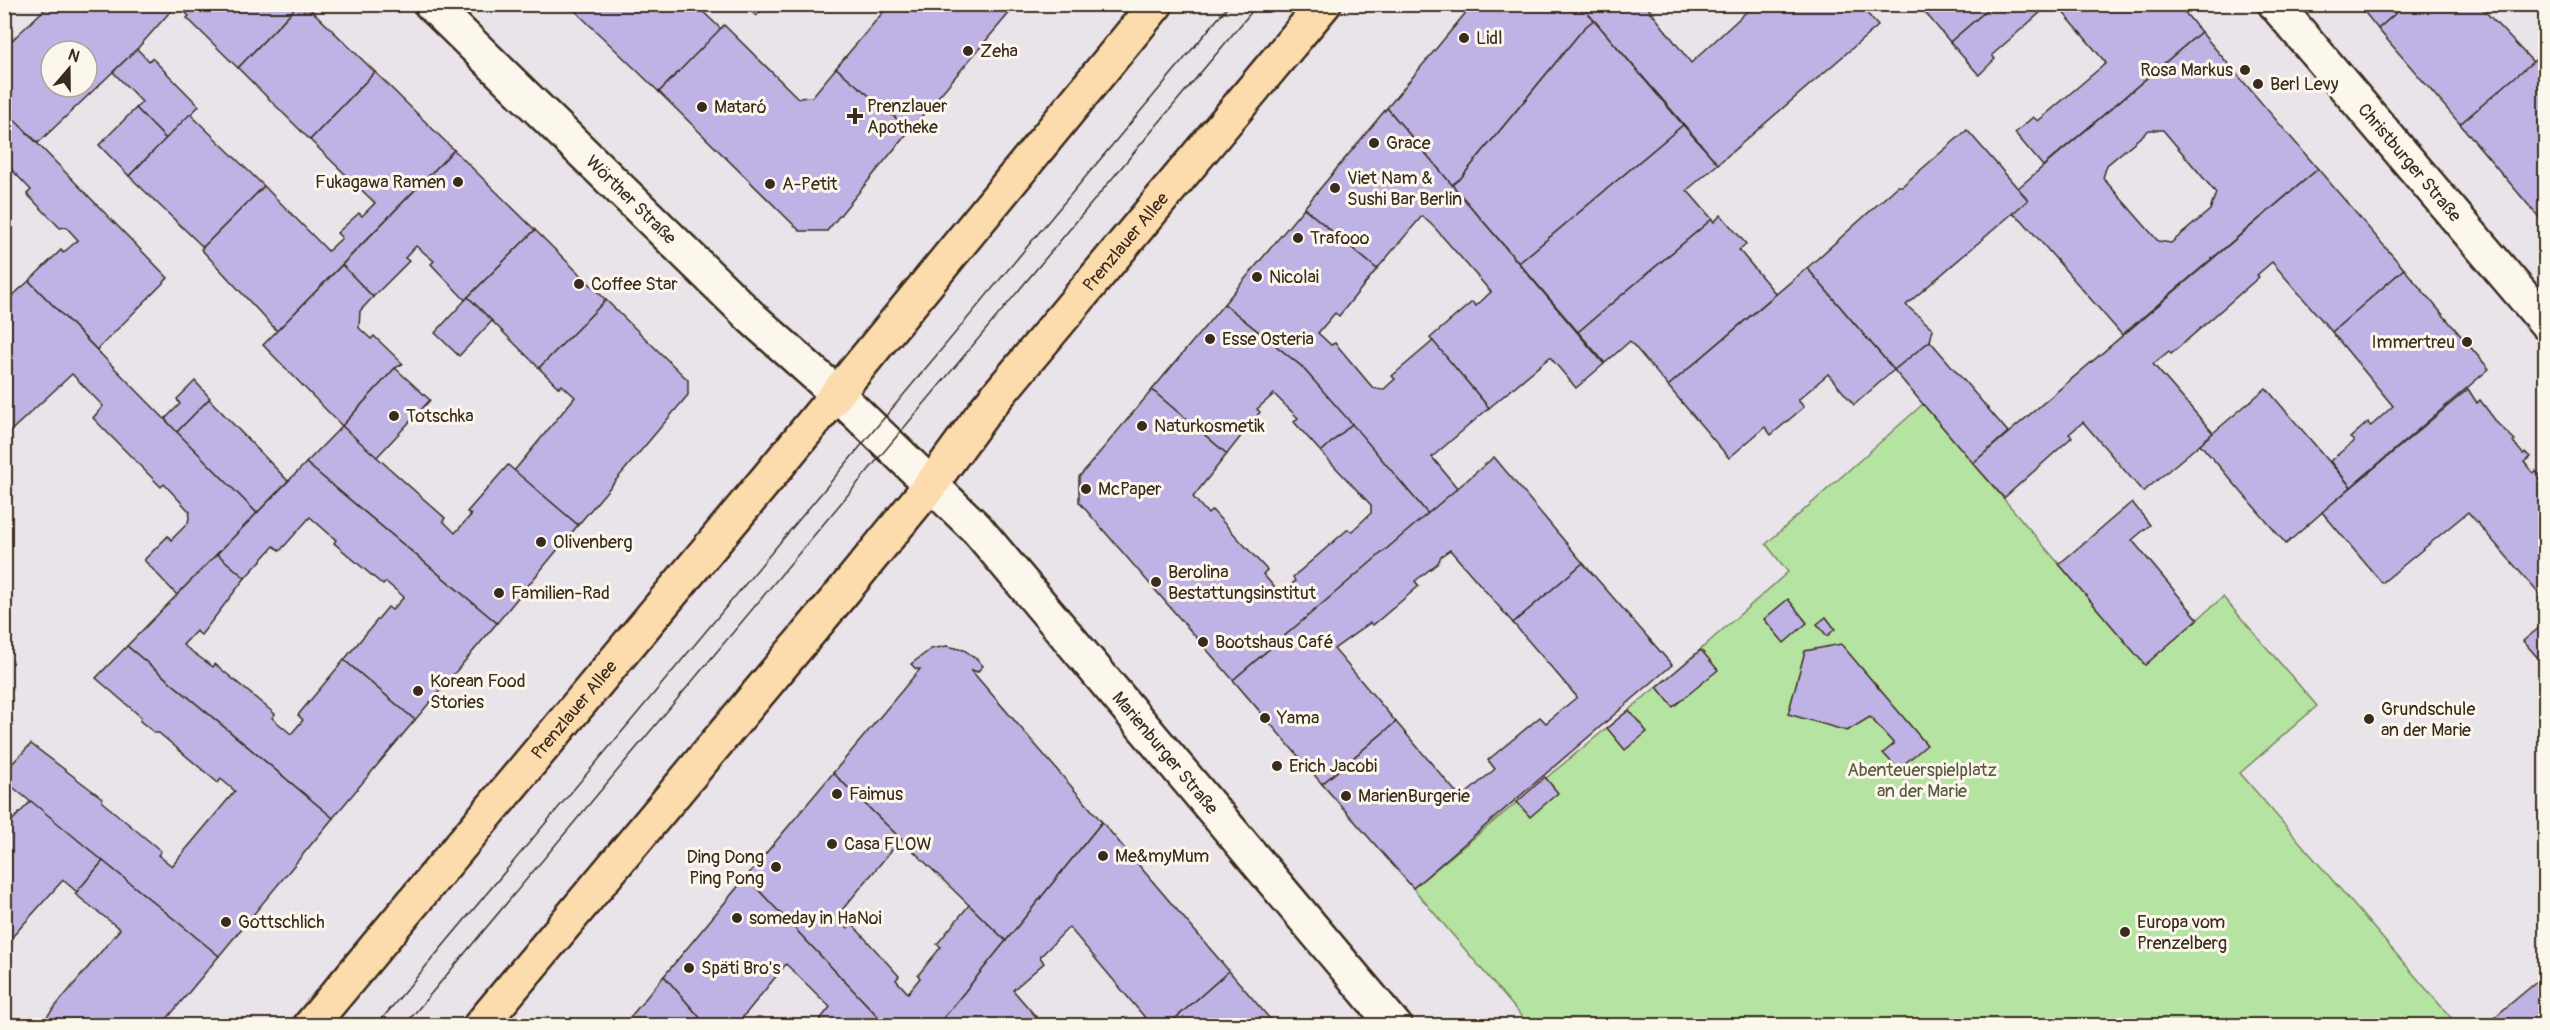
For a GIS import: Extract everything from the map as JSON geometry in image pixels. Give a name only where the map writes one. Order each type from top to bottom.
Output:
[{"type":"main road","name":"Prenzlauer Allee","points":[[310,1026],[1156,4]]},
{"type":"main road","name":"Prenzlauer Allee","points":[[480,1026],[932,483],[987,408],[1324,4]]},
{"type":"street","name":"Wörther Straße","points":[[431,4],[752,318],[836,393]]},
{"type":"street","name":"Christburger Straße","points":[[2275,4],[2546,323]]},
{"type":"street","points":[[836,393],[932,483]]},
{"type":"street","name":"Marienburger Straße","points":[[932,483],[977,529],[1395,1026]]},
{"type":"green space","name":"Abenteuerspielplatz an der Marie","points":[[1923,404],[2145,665],[2223,597],[2317,706],[2240,773],[2453,1020],[2447,1026],[1529,1025],[1413,888],[1677,670],[1788,572],[1766,544]]},
{"type":"building","points":[[50,4],[177,4],[137,49],[99,85],[99,39],[39,39],[39,99],[84,99],[38,143],[4,109],[4,48]]},
{"type":"building","points":[[177,4],[299,4],[238,68],[187,18],[189,16]]},
{"type":"building","points":[[299,4],[305,4],[375,72],[310,140],[238,68]]},
{"type":"building","points":[[573,4],[695,4],[721,29],[659,92],[571,7]]},
{"type":"building","points":[[762,4],[765,7],[756,16],[745,5]]},
{"type":"building","points":[[890,4],[1017,4],[910,130],[836,68]]},
{"type":"building","points":[[1473,4],[1580,4],[1594,20],[1584,28],[1461,178],[1452,185],[1387,108]]},
{"type":"building","points":[[1580,4],[1645,4],[1691,63],[1755,4],[1859,4],[1878,26],[1718,164]]},
{"type":"building","points":[[1929,4],[1994,4],[1950,42],[1923,10]]},
{"type":"building","points":[[1994,4],[2050,4],[1992,55],[1995,59],[1979,75],[1950,42]]},
{"type":"building","points":[[2056,4],[2178,4],[2201,32],[2043,166],[2015,133],[2033,117],[2038,121],[2106,63]]},
{"type":"building","points":[[2358,4],[2406,4],[2378,29]]},
{"type":"building","points":[[2406,4],[2478,4],[2533,62],[2460,124],[2378,29]]},
{"type":"building","points":[[1594,20],[1683,125],[1519,263],[1452,185],[1461,178],[1584,28]]},
{"type":"building","points":[[724,25],[798,98],[812,97],[836,68],[910,130],[827,231],[800,231],[659,92]]},
{"type":"building","points":[[2201,32],[2318,169],[2122,335],[2021,219],[2011,213],[2028,200],[2018,188]],"holes":[[[2149,130],[2163,130],[2216,193],[2210,210],[2171,243],[2158,241],[2103,178],[2107,165]]]},
{"type":"building","points":[[137,49],[149,61],[152,58],[199,106],[166,139],[136,108],[142,102],[113,72]]},
{"type":"building","points":[[2535,60],[2546,74],[2546,219],[2542,221],[2460,124]]},
{"type":"building","points":[[375,72],[454,150],[277,331],[201,249],[264,186],[328,251],[342,238],[337,233],[359,213],[362,216],[375,203],[310,140]]},
{"type":"building","points":[[136,108],[166,139],[129,176],[99,145]]},
{"type":"building","points":[[1387,108],[1604,364],[1576,388],[1550,357],[1489,408],[1430,338],[1472,302],[1476,306],[1491,292],[1434,227],[1422,216],[1377,269],[1304,208]]},
{"type":"building","points":[[4,109],[168,278],[97,350],[29,281],[61,250],[63,253],[78,240],[66,227],[60,228],[27,194],[31,190],[10,168],[4,173]]},
{"type":"building","points":[[190,114],[264,186],[203,247],[129,176]]},
{"type":"building","points":[[1683,125],[1718,164],[1687,190],[1712,219],[1578,332],[1519,263]]},
{"type":"building","points":[[1967,130],[2028,200],[1906,305],[1933,329],[1930,341],[1894,370],[1807,268],[1898,186],[1902,186]]},
{"type":"building","points":[[454,150],[535,230],[465,300],[431,264],[434,261],[416,246],[405,258],[409,261],[373,297],[342,265]]},
{"type":"building","points":[[2318,169],[2404,269],[2332,332],[2272,262],[2257,275],[2259,277],[2171,354],[2169,351],[2153,364],[2213,433],[2143,492],[2083,422],[2069,434],[2072,437],[2004,498],[1973,463]]},
{"type":"building","points":[[1304,208],[1377,269],[1339,316],[1335,313],[1318,333],[1331,345],[1335,343],[1373,388],[1383,390],[1395,379],[1392,376],[1433,341],[1489,408],[1432,457],[1458,489],[1428,514],[1301,366],[1224,304]]},
{"type":"building","points":[[1721,215],[1746,244],[1739,250],[1776,294],[1668,386],[1630,341],[1605,363],[1578,332],[1712,219],[1714,222]]},
{"type":"building","points":[[535,230],[606,300],[539,368],[468,297]]},
{"type":"building","points":[[342,265],[373,297],[360,311],[359,328],[371,339],[374,336],[403,364],[395,368],[342,426],[263,345]]},
{"type":"building","points":[[1807,268],[1894,370],[1854,405],[1828,374],[1798,400],[1804,407],[1771,435],[1765,427],[1729,458],[1668,386]]},
{"type":"building","points":[[2404,269],[2489,369],[2351,487],[2330,461],[2354,441],[2350,438],[2368,422],[2371,426],[2393,406],[2332,332]]},
{"type":"building","points":[[29,281],[257,513],[177,595],[144,560],[168,536],[171,540],[188,523],[190,512],[164,484],[161,487],[93,418],[103,406],[72,374],[4,437],[4,310],[7,308],[4,303]]},
{"type":"building","points":[[468,297],[492,321],[459,356],[435,333]]},
{"type":"building","points":[[606,300],[688,380],[688,395],[578,525],[514,471],[575,397],[562,385],[559,388],[539,368]]},
{"type":"building","points":[[1224,304],[1301,366],[1352,424],[1321,452],[1294,422],[1298,418],[1274,394],[1257,409],[1260,412],[1227,454],[1152,390]]},
{"type":"building","points":[[1930,341],[2008,432],[1973,463],[1894,370]]},
{"type":"building","points":[[395,368],[430,400],[376,458],[342,426]]},
{"type":"building","points":[[195,381],[210,398],[177,432],[165,419],[180,404],[177,399]]},
{"type":"building","points":[[2266,388],[2351,487],[2286,544],[2200,444]]},
{"type":"building","points":[[2468,389],[2477,403],[2480,400],[2498,424],[2515,440],[2513,442],[2523,454],[2526,453],[2530,457],[2524,462],[2533,473],[2536,471],[2546,488],[2546,602],[2468,512],[2382,583],[2322,512]]},
{"type":"building","points":[[1152,390],[1227,454],[1193,497],[1208,514],[1212,510],[1267,570],[1263,574],[1281,595],[1295,581],[1293,577],[1347,530],[1352,531],[1371,513],[1371,505],[1321,452],[1352,424],[1428,514],[1233,680],[1079,502],[1079,477]]},
{"type":"building","points":[[209,399],[288,481],[257,513],[177,432]]},
{"type":"building","points":[[342,426],[445,518],[443,521],[455,533],[471,515],[467,512],[508,465],[578,525],[497,623],[306,463]]},
{"type":"building","points":[[1494,457],[1583,563],[1513,623],[1450,550],[1441,556],[1438,563],[1415,581],[1419,586],[1373,625],[1370,623],[1334,649],[1396,722],[1322,784],[1233,680]]},
{"type":"building","points":[[306,463],[497,623],[415,720],[344,660],[388,607],[392,610],[404,597],[386,582],[383,585],[334,543],[336,540],[310,517],[280,551],[274,546],[245,578],[217,554]]},
{"type":"building","points":[[2132,502],[2150,525],[2132,540],[2198,619],[2145,665],[2059,564]]},
{"type":"building","points":[[217,554],[245,578],[201,635],[196,631],[183,645],[213,667],[215,664],[275,714],[272,718],[291,734],[303,720],[298,715],[344,660],[415,720],[333,818],[127,646]]},
{"type":"building","points":[[1583,563],[1672,665],[1413,888],[1322,784],[1396,722],[1461,798],[1495,769],[1488,760],[1540,717],[1546,723],[1577,697],[1513,623]]},
{"type":"building","points":[[1788,599],[1807,623],[1784,643],[1764,619]]},
{"type":"building","points":[[1826,617],[1835,629],[1827,636],[1817,624]]},
{"type":"building","points":[[2546,622],[2546,667],[2523,641]]},
{"type":"building","points":[[1841,644],[1927,745],[1898,769],[1883,753],[1894,744],[1870,717],[1847,731],[1788,714],[1805,651]]},
{"type":"building","points":[[127,646],[333,818],[219,956],[4,780],[4,772],[31,744],[102,798],[102,802],[161,851],[158,855],[172,866],[235,791],[221,779],[218,783],[159,733],[155,733],[140,721],[141,717],[96,678]]},
{"type":"building","points":[[947,646],[964,650],[977,659],[983,666],[977,672],[970,669],[1102,822],[1006,941],[833,773],[920,669],[916,669],[911,664],[931,649]]},
{"type":"building","points":[[1701,650],[1718,670],[1673,707],[1657,687]]},
{"type":"building","points":[[1629,710],[1647,732],[1625,750],[1607,728]]},
{"type":"building","points":[[833,773],[901,839],[837,916],[848,928],[852,924],[899,976],[896,980],[908,993],[920,978],[918,975],[941,947],[937,944],[969,905],[1006,941],[937,1026],[887,1026],[746,877]]},
{"type":"building","points":[[1545,777],[1558,793],[1530,817],[1517,802]]},
{"type":"building","points":[[31,801],[103,861],[77,892],[63,880],[4,946],[4,829]]},
{"type":"building","points":[[1102,822],[1229,971],[1167,1026],[1152,1026],[1069,927],[1040,957],[1044,963],[1013,990],[1044,1026],[937,1026]]},
{"type":"building","points":[[103,861],[219,956],[161,1026],[39,1026],[120,929],[75,894]]},
{"type":"building","points":[[746,877],[887,1026],[815,1026],[830,1007],[786,964],[739,1022],[742,1026],[707,1026],[664,976]]},
{"type":"building","points":[[1229,971],[1276,1026],[1167,1026]]},
{"type":"building","points":[[2546,974],[2546,1026],[2484,1026]]},
{"type":"building","points":[[664,976],[707,1026],[623,1026]]},
{"type":"building","points":[[4,1012],[21,1026],[4,1026]]},
{"type":"tram line","points":[[376,1026],[1230,4]]},
{"type":"tram line","points":[[404,1026],[1258,4]]},
{"type":"place","name":"Lidl","points":[[1464,38]]},
{"type":"place","name":"Zeha","points":[[968,51]]},
{"type":"place","name":"Rosa Markus","points":[[2245,70]]},
{"type":"place","name":"Berl Levy","points":[[2258,84]]},
{"type":"place","name":"Mataró","points":[[702,107]]},
{"type":"place","name":"Prenzlauer Apotheke","points":[[855,116]]},
{"type":"place","name":"Grace","points":[[1374,143]]},
{"type":"place","name":"Fukagawa Ramen","points":[[458,182]]},
{"type":"place","name":"A-Petit","points":[[770,184]]},
{"type":"place","name":"Viet Nam & Sushi Bar Berlin","points":[[1335,188]]},
{"type":"place","name":"Trafooo","points":[[1298,238]]},
{"type":"place","name":"Nicolai","points":[[1257,277]]},
{"type":"place","name":"Coffee Star","points":[[579,284]]},
{"type":"place","name":"Esse Osteria","points":[[1210,339]]},
{"type":"place","name":"Immertreu","points":[[2467,342]]},
{"type":"place","name":"Totschka","points":[[394,416]]},
{"type":"place","name":"Naturkosmetik","points":[[1142,426]]},
{"type":"place","name":"McPaper","points":[[1086,489]]},
{"type":"place","name":"Olivenberg","points":[[541,542]]},
{"type":"place","name":"Berolina Bestattungsinstitut","points":[[1156,582]]},
{"type":"place","name":"Familien-Rad","points":[[499,593]]},
{"type":"place","name":"Bootshaus Café","points":[[1203,642]]},
{"type":"place","name":"Korean Food Stories","points":[[418,691]]},
{"type":"place","name":"Yama","points":[[1265,718]]},
{"type":"place","name":"Grundschule an der Marie","points":[[2369,719]]},
{"type":"place","name":"Erich Jacobi","points":[[1277,766]]},
{"type":"place","name":"Faimus","points":[[837,794]]},
{"type":"place","name":"MarienBurgerie","points":[[1346,796]]},
{"type":"place","name":"Casa FLOW","points":[[832,844]]},
{"type":"place","name":"Me&myMum","points":[[1103,856]]},
{"type":"place","name":"Ding Dong Ping Pong","points":[[776,867]]},
{"type":"place","name":"someday in HaNoi","points":[[737,918]]},
{"type":"place","name":"Gottschlich","points":[[226,922]]},
{"type":"place","name":"Europa vom Prenzelberg","points":[[2125,932]]},
{"type":"place","name":"Späti Bro's","points":[[689,968]]}]
